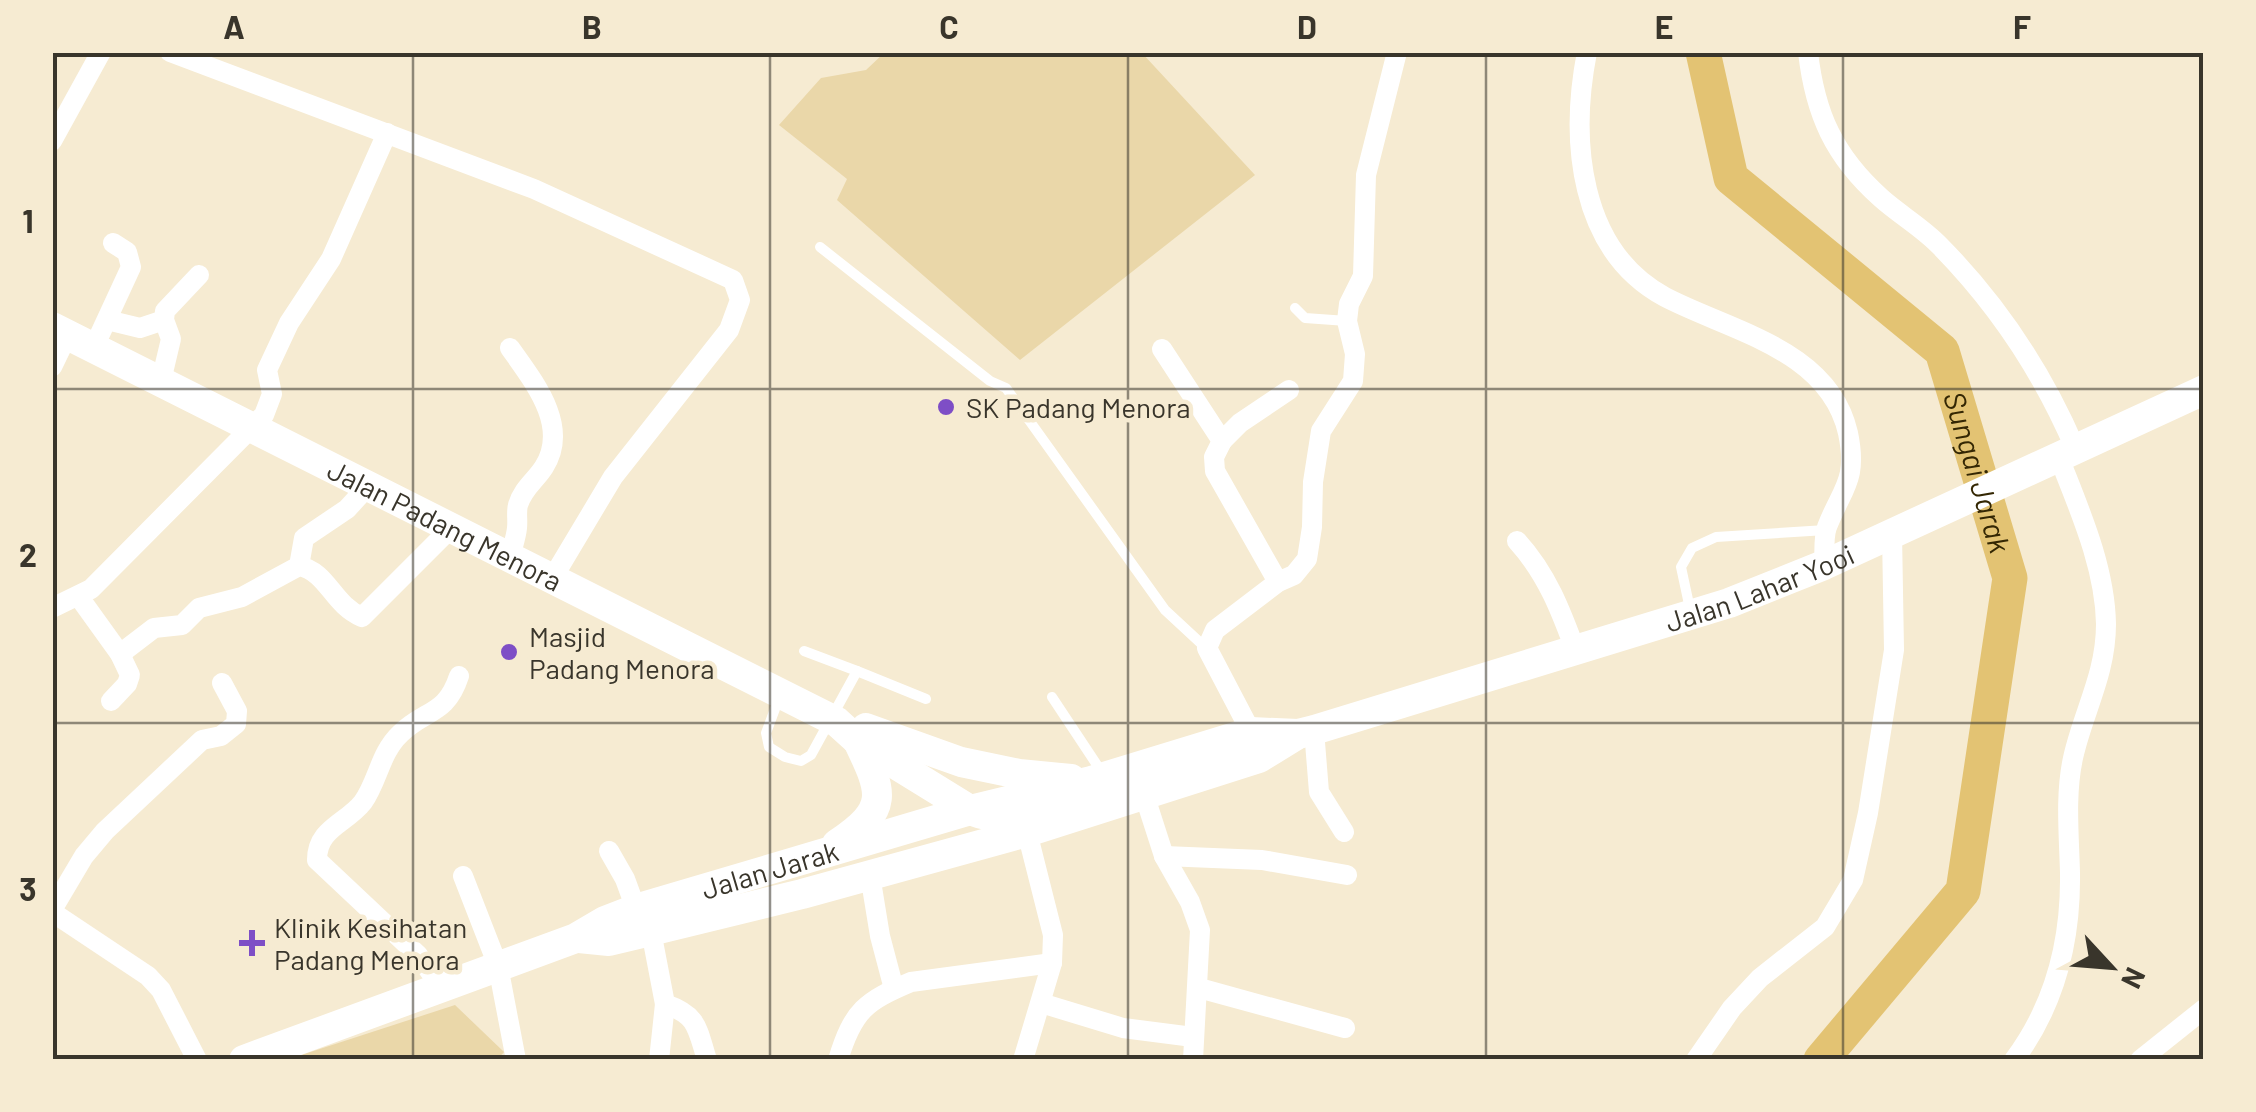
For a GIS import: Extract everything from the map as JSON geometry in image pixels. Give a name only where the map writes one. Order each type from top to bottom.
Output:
[{"type":"main road","name":"Jalan Padang Menora","points":[[80,332],[161,381],[848,727],[983,811]]},
{"type":"main road","name":"Jalan Lahar Yooi","points":[[1094,789],[1144,794],[1259,758],[1306,732],[1691,615],[1824,565],[2204,390]]},
{"type":"main road","points":[[848,727],[961,762],[1094,789]]},
{"type":"main road","points":[[818,856],[864,826],[876,806],[878,783],[848,727]]},
{"type":"main road","name":"Jalan Lahar Yooi","points":[[1094,789],[1251,732],[1306,732]]},
{"type":"main road","points":[[874,874],[983,811],[1006,818],[1094,789]]},
{"type":"main road","points":[[874,874],[1027,832],[1094,789]]},
{"type":"main road","name":"Jalan Jarak","points":[[644,920],[818,856],[983,811]]},
{"type":"main road","name":"Jalan Jarak","points":[[244,1060],[576,938],[605,921],[644,920],[874,874]]},
{"type":"street","points":[[52,141],[101,52]]},
{"type":"street","points":[[170,52],[534,189],[733,280],[740,300],[729,330],[613,477],[552,580]]},
{"type":"street","points":[[1251,732],[1207,648],[1215,630],[1278,582],[1294,575],[1307,559],[1312,482],[1321,432],[1353,381],[1356,354],[1347,321],[1349,304],[1363,276],[1366,176],[1397,52]]},
{"type":"street","points":[[1587,52],[1580,90],[1582,163],[1590,206],[1610,248],[1632,273],[1661,295],[1797,360],[1839,407],[1848,434],[1852,470],[1826,530],[1824,565]]},
{"type":"street","points":[[1808,52],[1812,90],[1824,124],[1849,167],[1938,243],[2018,338],[2054,400],[2060,455],[2101,582],[2106,626],[2095,695],[2073,755],[2070,780],[2070,876],[2062,961],[2052,998],[2014,1060]]},
{"type":"street","points":[[52,608],[91,590],[264,415],[272,394],[267,370],[332,259],[387,133]]},
{"type":"street","points":[[52,366],[131,268],[127,252],[113,243]]},
{"type":"street","points":[[161,381],[171,339],[164,320],[166,310],[199,275]]},
{"type":"street","points":[[80,332],[140,328],[164,320]]},
{"type":"street","points":[[510,348],[554,422],[553,448],[543,468],[526,486],[518,506],[510,558]]},
{"type":"street","points":[[1162,350],[1222,441]]},
{"type":"street","points":[[1278,582],[1215,472],[1214,457],[1222,441],[1240,423],[1289,390]]},
{"type":"street","points":[[299,566],[304,538],[348,509],[368,486]]},
{"type":"street","points":[[120,654],[154,628],[174,628],[199,608],[242,597],[299,566],[312,568],[346,610],[362,618],[450,528]]},
{"type":"street","points":[[1696,1060],[1732,1008],[1760,978],[1824,927],[1853,880],[1868,813],[1894,650],[1892,533]]},
{"type":"street","points":[[1517,541],[1555,595],[1576,652]]},
{"type":"street","points":[[79,598],[120,654],[130,676],[112,701]]},
{"type":"street","points":[[440,987],[418,955],[316,860],[317,846],[329,829],[363,802],[379,763],[400,734],[435,712],[453,692],[459,676]]},
{"type":"street","points":[[197,1060],[161,990],[148,976],[52,911],[84,856],[105,831],[202,740],[220,736],[236,724],[237,711],[222,683]]},
{"type":"street","points":[[1306,732],[1319,792],[1344,832]]},
{"type":"street","points":[[1144,794],[1164,856],[1190,902],[1200,930],[1194,1060]]},
{"type":"street","points":[[1023,1060],[1052,963],[1054,936],[1027,832]]},
{"type":"street","points":[[610,851],[644,920],[665,1004],[658,1060]]},
{"type":"street","points":[[1164,856],[1262,860],[1347,875]]},
{"type":"street","points":[[874,874],[880,936],[894,989]]},
{"type":"street","points":[[463,876],[498,966],[516,1060]]},
{"type":"street","points":[[838,1060],[852,1024],[865,1004],[894,989],[911,982],[1052,963]]},
{"type":"street","points":[[1198,988],[1345,1028]]},
{"type":"street","points":[[1041,1003],[1123,1028],[1193,1037]]},
{"type":"street","points":[[665,1004],[685,1010],[694,1020],[707,1060]]},
{"type":"street","points":[[2140,1060],[2204,1009]]},
{"type":"lane","points":[[820,247],[990,381],[1006,388],[1165,610],[1207,648]]},
{"type":"lane","points":[[1295,308],[1305,318],[1347,321]]},
{"type":"lane","points":[[1691,615],[1681,566],[1692,548],[1716,537],[1826,530]]},
{"type":"lane","points":[[804,652],[926,699]]},
{"type":"lane","points":[[780,694],[766,733],[769,746],[785,758],[801,761],[848,727],[857,671]]},
{"type":"lane","points":[[1052,697],[1094,789]]},
{"type":"shaded area","points":[[884,53],[1142,53],[1255,175],[1020,360],[837,200],[847,179],[779,125],[821,78],[866,70]]},
{"type":"shaded area","points":[[455,1005],[504,1052],[497,1060],[286,1060]]},
{"type":"waterway","name":"Sungai Jarak","points":[[1703,52],[1731,178],[1942,351],[2010,578],[1963,891],[1821,1060]]},
{"type":"place","name":"SK Padang Menora","points":[[946,407]]},
{"type":"place","name":"Masjid Padang Menora","points":[[509,652]]},
{"type":"place","name":"Klinik Kesihatan Padang Menora","points":[[252,943]]}]
